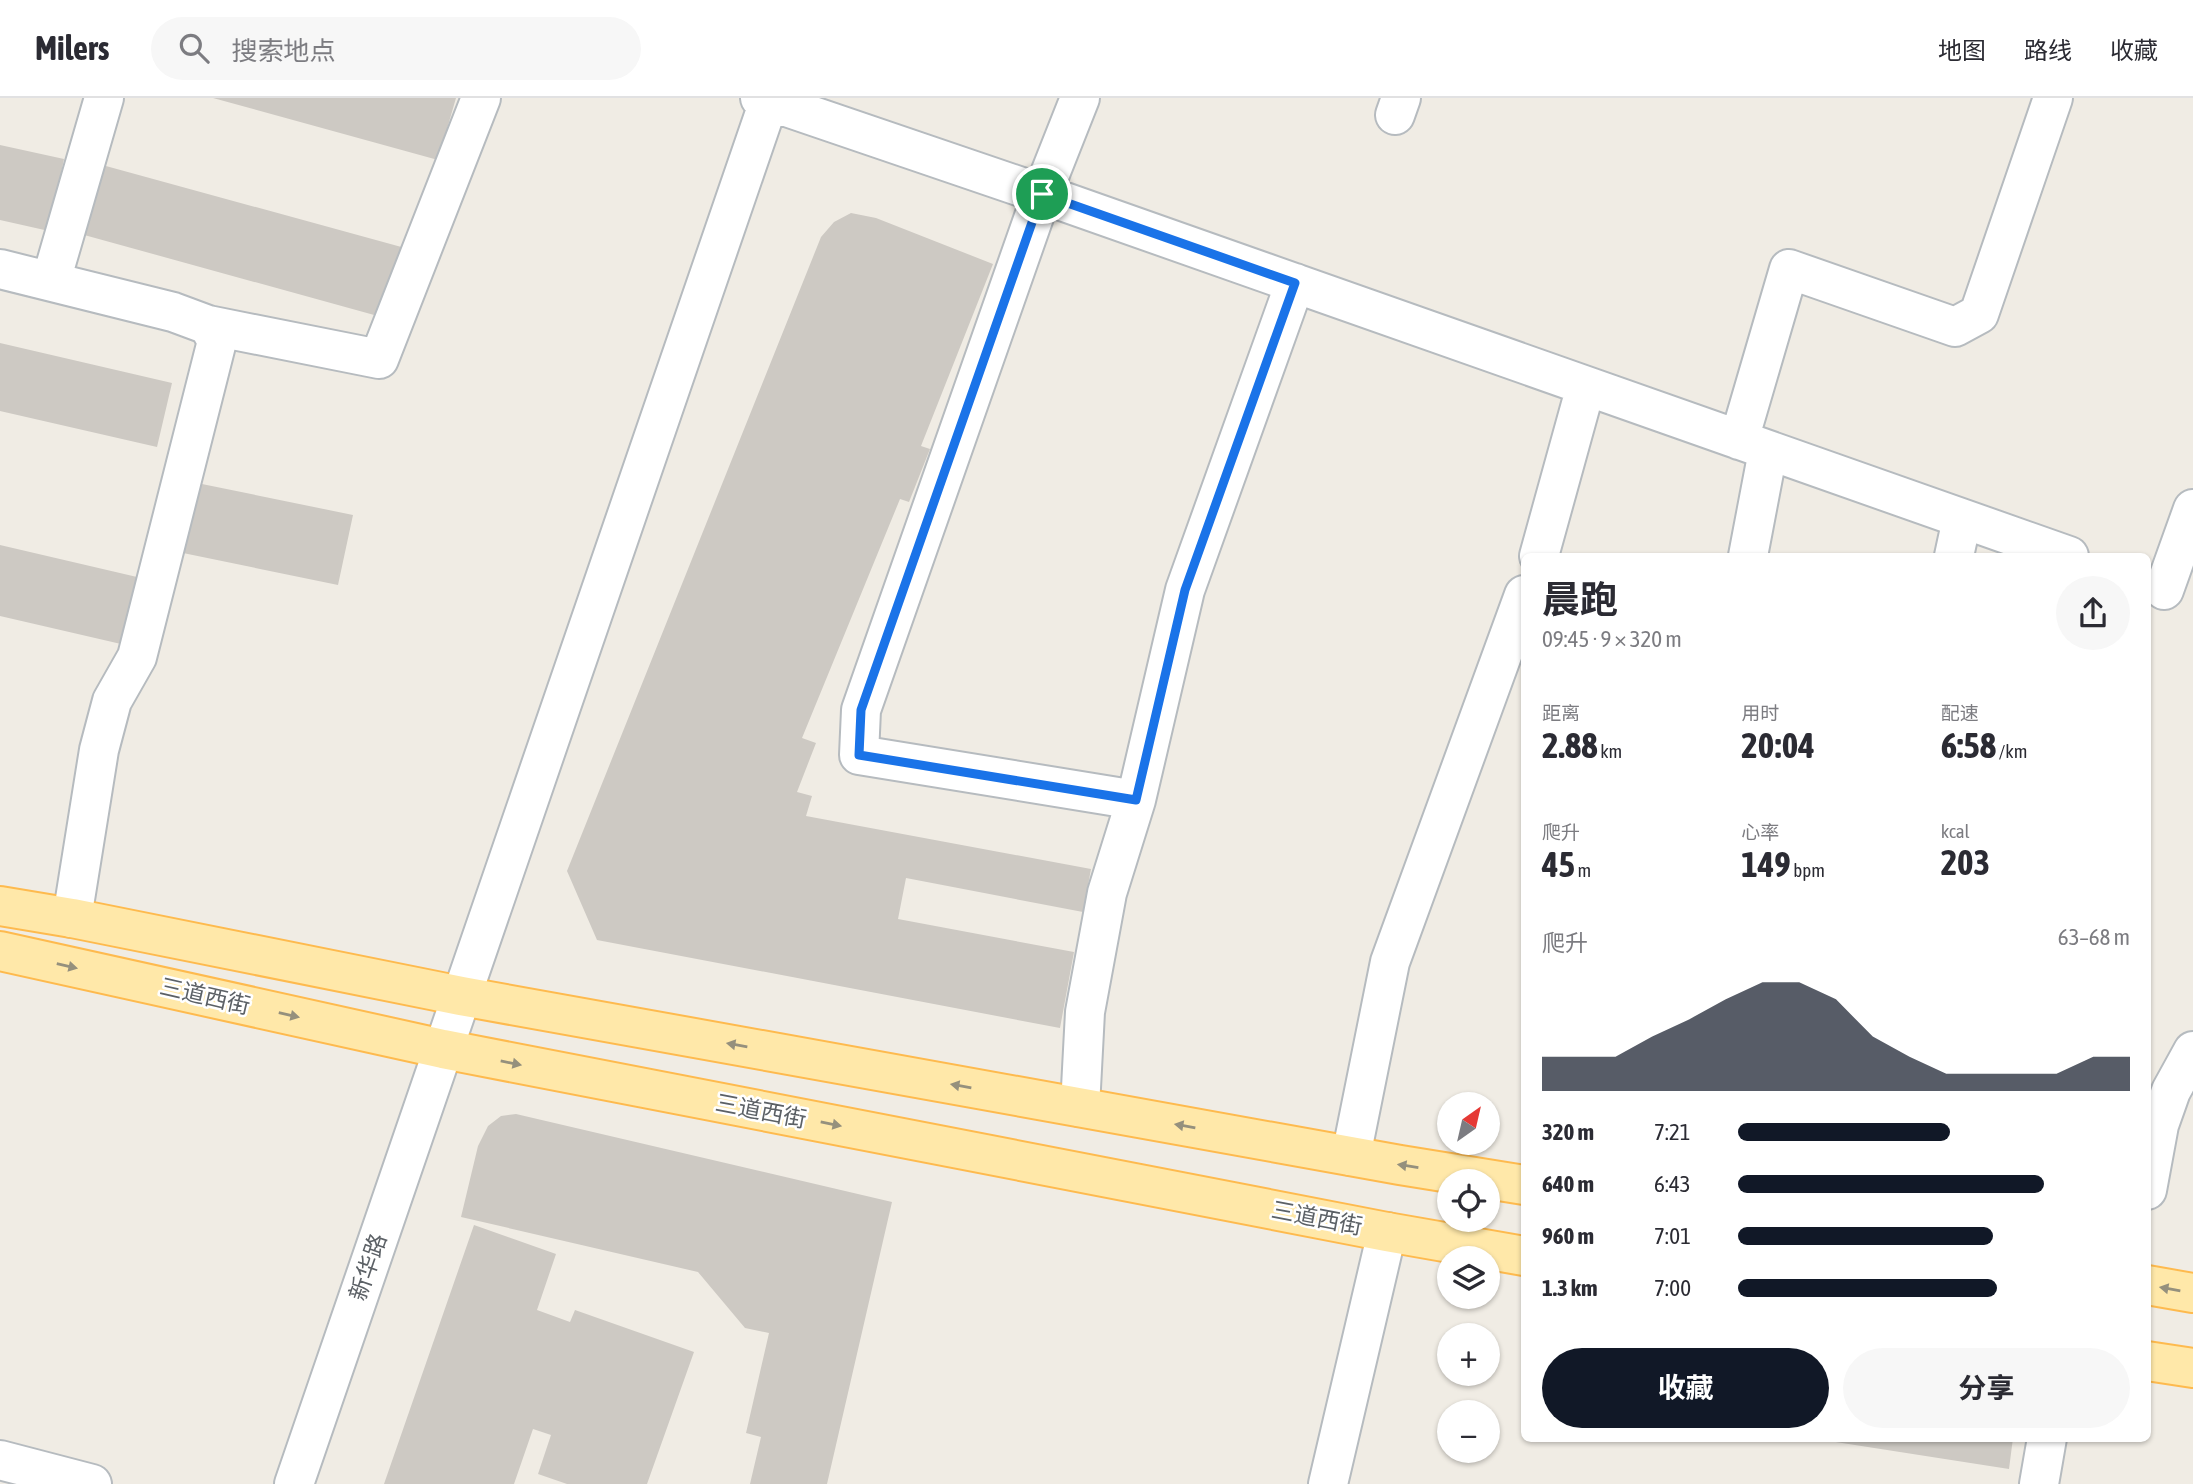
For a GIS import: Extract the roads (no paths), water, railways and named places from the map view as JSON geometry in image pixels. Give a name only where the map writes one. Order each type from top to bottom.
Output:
[{"type":"main road","points":[[0,906],[461,996],[1521,1184]]},
{"type":"main road","name":"三道西街","points":[[0,951],[443,1049],[1387,1232],[1521,1254]]},
{"type":"main road","points":[[2151,1285],[2193,1293]]},
{"type":"main road","points":[[2151,1362],[2193,1368]]},
{"type":"street","points":[[51,281],[104,98]]},
{"type":"street","points":[[0,269],[173,312],[208,325],[379,359],[481,98]]},
{"type":"street","points":[[1080,98],[1042,194],[861,710],[859,755],[1136,800]]},
{"type":"street","points":[[1748,553],[1753,445],[1789,269],[1955,327],[1979,314],[2053,98]]},
{"type":"street","points":[[766,99],[2061,553]]},
{"type":"street","name":"新华路","points":[[294,1484],[766,99]]},
{"type":"street","points":[[1080,1107],[1085,1012],[1104,906],[1136,800],[1185,590],[1295,283]]},
{"type":"street","points":[[72,918],[99,750],[112,701],[137,657],[218,341],[208,325]]},
{"type":"street","points":[[1540,553],[1586,386]]},
{"type":"street","points":[[2168,591],[2193,509]]},
{"type":"street","points":[[1955,553],[1962,519]]},
{"type":"street","points":[[1351,1156],[1390,962],[1521,603]]},
{"type":"street","points":[[2151,1168],[2159,1125],[2171,1091],[2193,1051]]},
{"type":"street","points":[[1328,1484],[1387,1232]]},
{"type":"street","points":[[2039,1484],[2046,1442]]},
{"type":"street","points":[[0,1460],[92,1484]]}]
